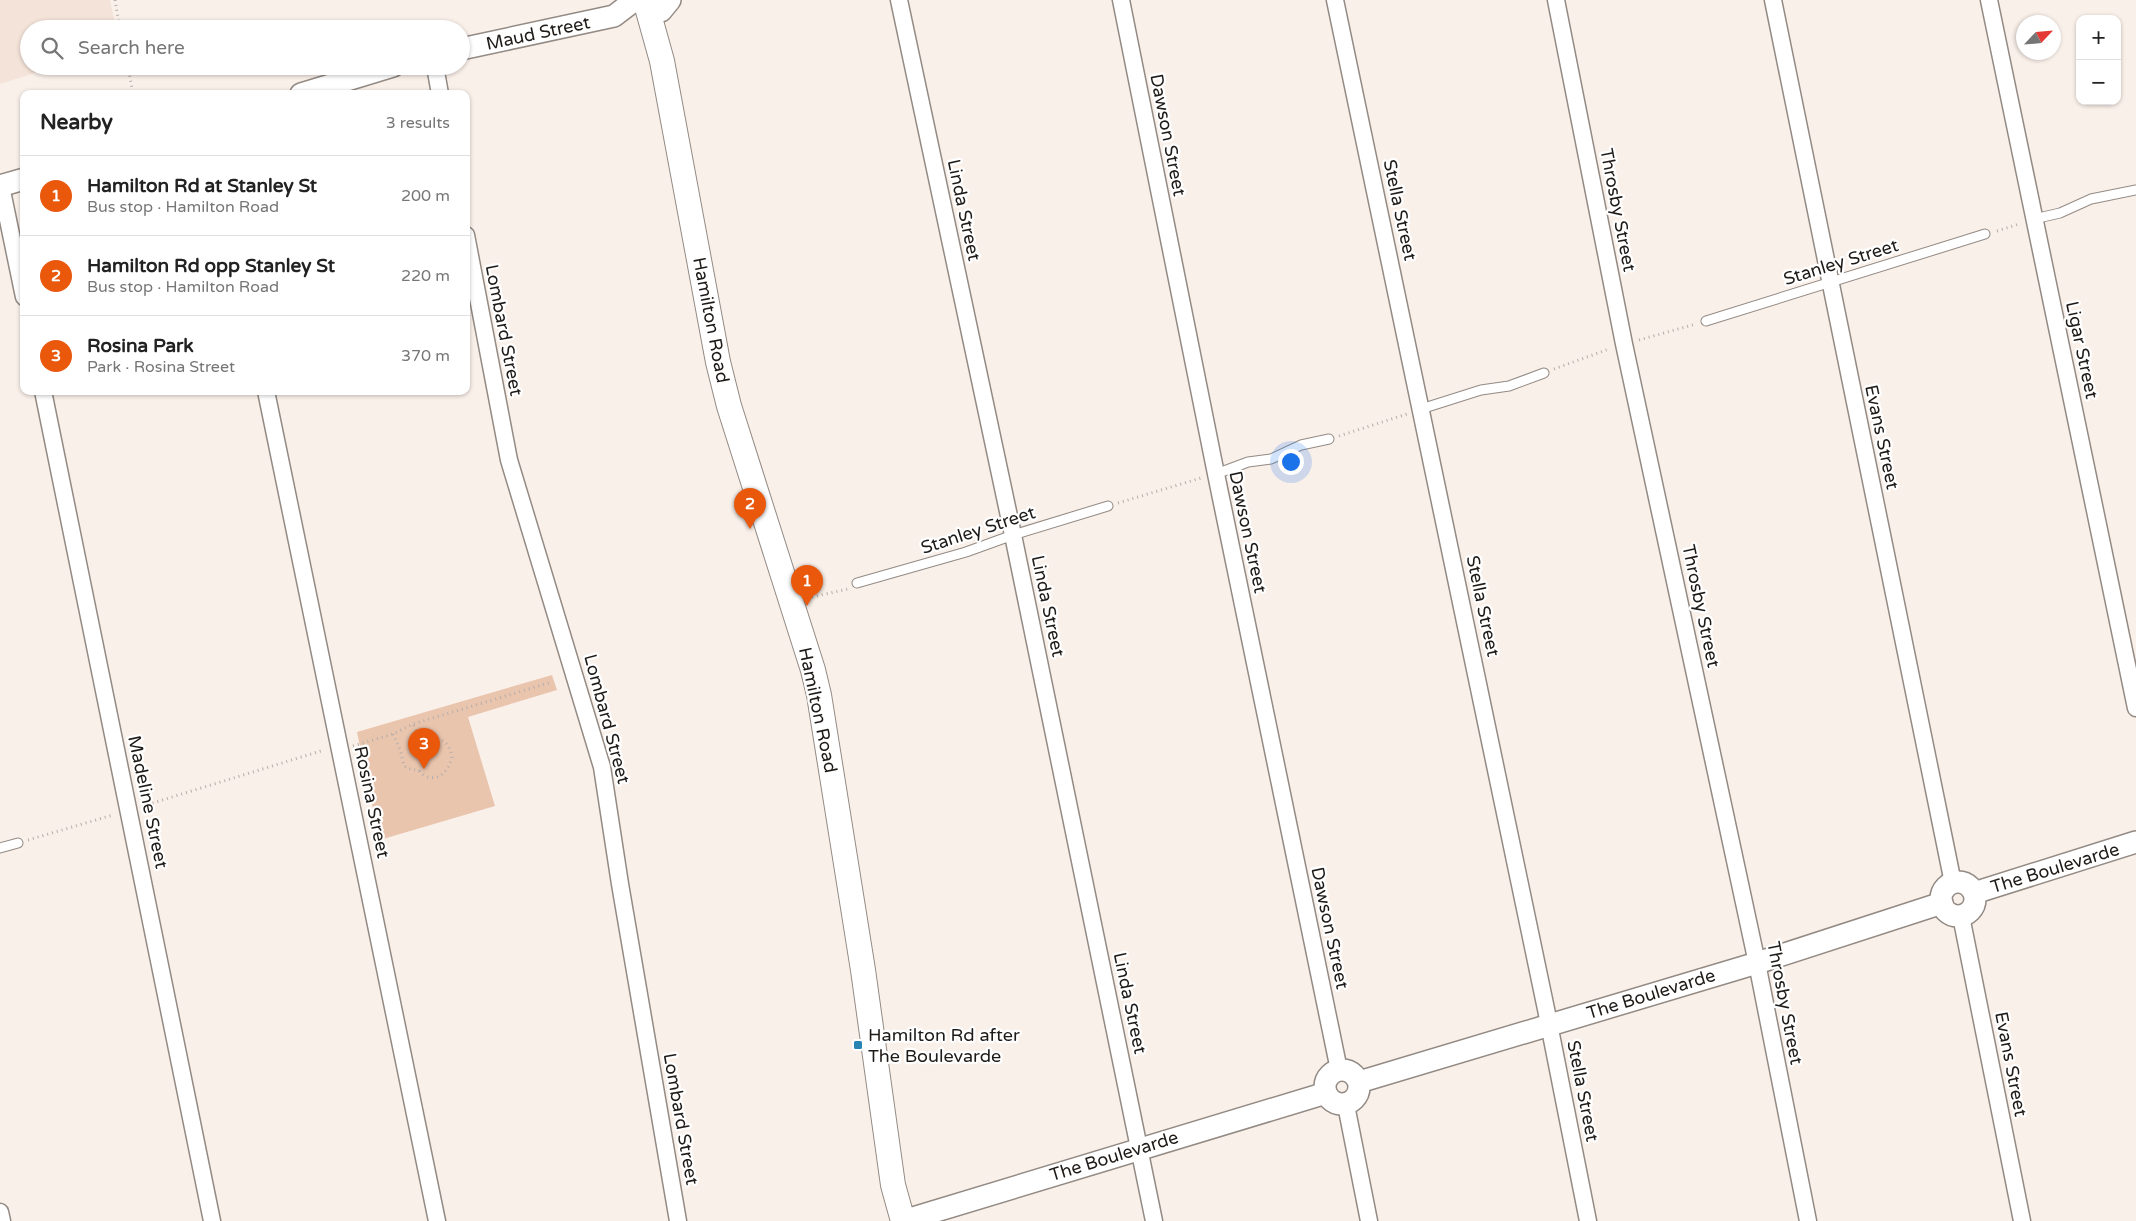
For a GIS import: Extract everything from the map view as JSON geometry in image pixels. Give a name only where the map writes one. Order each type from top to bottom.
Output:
[{"type":"main road","name":"Hamilton Road","points":[[658,9],[662,62],[716,352],[729,406],[813,670],[819,695],[863,970],[893,1185],[903,1221]]},
{"type":"street","name":"Maud Street","points":[[614,16],[635,0]]},
{"type":"street","name":"Linda Street","points":[[899,0],[1013,535],[1154,1221]]},
{"type":"street","name":"Dawson Street","points":[[1121,0],[1216,474],[1339,1070]]},
{"type":"street","name":"Stella Street","points":[[1335,0],[1422,409],[1588,1221]]},
{"type":"street","name":"Throsby Street","points":[[1556,0],[1624,344],[1758,963],[1808,1221]]},
{"type":"street","name":"Evans Street","points":[[1772,0],[1953,883]]},
{"type":"street","name":"Ligar Street","points":[[1989,0],[2136,708]]},
{"type":"street","name":"Maud Street","points":[[470,47],[614,16],[634,19],[658,9]]},
{"type":"street","points":[[314,90],[363,75]]},
{"type":"street","points":[[437,75],[439,90]]},
{"type":"street","points":[[20,180],[0,186],[20,278]]},
{"type":"street","name":"Lombard Street","points":[[470,256],[509,460],[602,767],[620,884],[678,1221]]},
{"type":"street","name":"Madeline Street","points":[[44,395],[212,1221]]},
{"type":"street","name":"Rosina Street","points":[[267,395],[437,1221]]},
{"type":"street","name":"The Boulevarde","points":[[1974,893],[2136,842]]},
{"type":"street","points":[[1953,883],[1968,885],[1974,893],[1973,907],[1961,916],[1947,912],[1942,903],[1942,893],[1953,883]]},
{"type":"street","name":"The Boulevarde","points":[[1359,1082],[1758,963],[1942,903]]},
{"type":"street","name":"Evans Street","points":[[1961,916],[2022,1221]]},
{"type":"street","points":[[1339,1070],[1353,1074],[1359,1082],[1358,1096],[1346,1105],[1336,1104],[1326,1093],[1325,1087],[1329,1076],[1339,1070]]},
{"type":"street","name":"The Boulevarde","points":[[903,1221],[1326,1093]]},
{"type":"street","points":[[1346,1105],[1369,1221]]},
{"type":"street","points":[[0,1212],[2,1221]]},
{"type":"lane","points":[[2034,219],[2060,213],[2091,199],[2136,190]]},
{"type":"lane","name":"Stanley Street","points":[[1706,321],[1985,234]]},
{"type":"lane","points":[[1422,409],[1481,390],[1509,386],[1544,373]]},
{"type":"lane","points":[[1216,474],[1248,462],[1271,459],[1301,445],[1329,439]]},
{"type":"lane","name":"Stanley Street","points":[[857,583],[966,552],[1013,535],[1108,506]]},
{"type":"lane","points":[[0,848],[18,843]]},
{"type":"path","points":[[115,0],[118,20]]},
{"type":"path","points":[[130,75],[132,90]]},
{"type":"path","points":[[1985,234],[2034,219]]},
{"type":"path","points":[[1544,373],[1624,344],[1706,321]]},
{"type":"path","points":[[1329,439],[1422,409]]},
{"type":"path","points":[[1108,506],[1216,474]]},
{"type":"path","points":[[812,597],[846,591],[857,583]]},
{"type":"path","points":[[18,843],[340,747],[394,734],[413,724],[552,682]]},
{"type":"path","points":[[413,724],[428,757],[426,764],[419,771]]},
{"type":"path","points":[[394,734],[404,766],[410,770],[419,771],[428,778],[434,778],[444,773],[452,758],[451,751],[444,742],[433,737],[420,741]]},
{"type":"shaded area","points":[[0,0],[110,0],[114,20],[20,20],[20,75],[28,75],[0,84]]},
{"type":"shaded area","points":[[552,675],[557,690],[468,717],[495,806],[383,839],[377,828],[357,732]]},
{"type":"place","name":"Hamilton Rd opp Stanley St","points":[[750,529]]},
{"type":"place","name":"Hamilton Rd at Stanley St","points":[[807,606]]},
{"type":"place","name":"Rosina Park","points":[[424,769]]},
{"type":"place","name":"Hamilton Rd after The Boulevarde","points":[[858,1045]]}]
